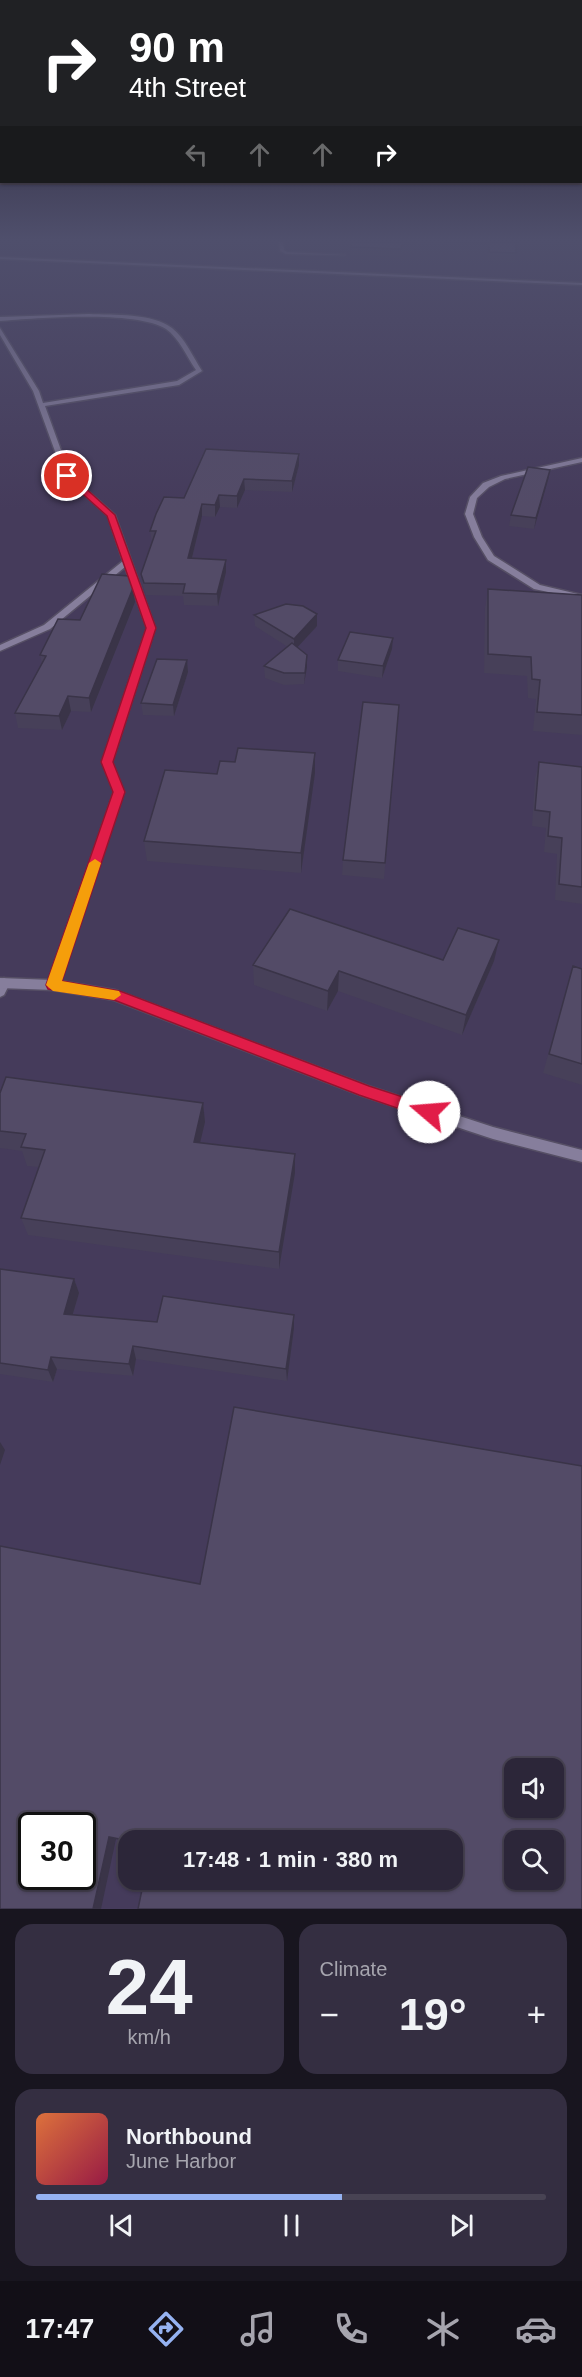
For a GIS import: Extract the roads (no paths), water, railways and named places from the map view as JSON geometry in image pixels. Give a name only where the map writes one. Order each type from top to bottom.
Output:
[{"type":"street","points":[[1,331],[36,391],[67,476],[111,515],[151,628],[107,762],[119,792],[53,985]]},
{"type":"street","points":[[41,405],[179,383],[200,371],[172,331]]},
{"type":"street","points":[[582,460],[513,474],[494,481],[474,497],[469,514],[478,537],[491,558],[537,587],[582,597]]},
{"type":"street","points":[[0,648],[47,627],[128,561]]},
{"type":"street","points":[[1,986],[53,985],[115,995],[365,1091],[493,1133],[582,1156]]}]
